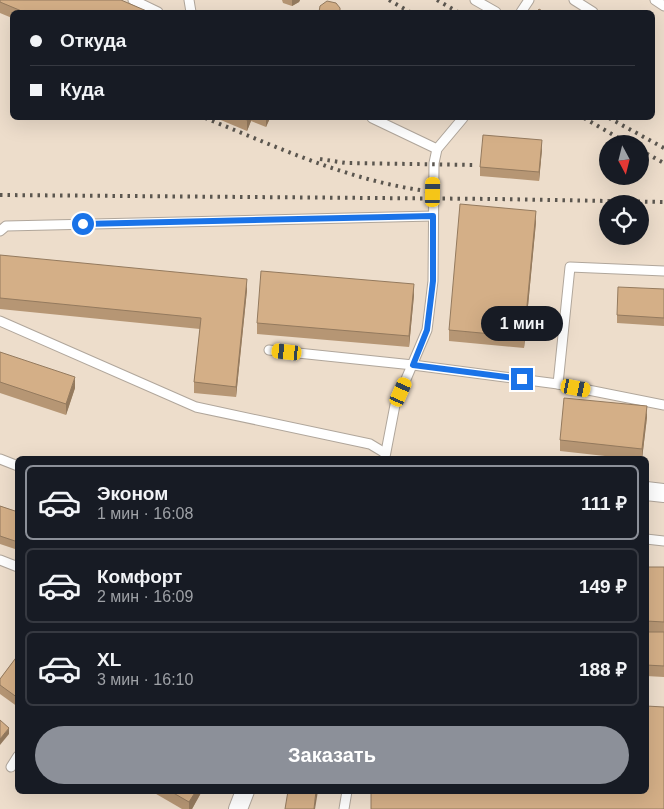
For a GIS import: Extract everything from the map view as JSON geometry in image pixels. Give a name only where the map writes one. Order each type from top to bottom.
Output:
[{"type":"street","points":[[649,491],[664,493]]},
{"type":"street","points":[[238,809],[244,794]]},
{"type":"lane","points":[[132,0],[154,10]]},
{"type":"lane","points":[[475,0],[492,10]]},
{"type":"lane","points":[[574,0],[590,10]]},
{"type":"lane","points":[[655,0],[664,6]]},
{"type":"lane","points":[[376,120],[436,149]]},
{"type":"lane","points":[[0,321],[196,407],[370,444],[385,456],[395,405],[427,330],[433,281],[434,164],[436,149],[461,120]]},
{"type":"lane","points":[[0,231],[6,226],[433,216]]},
{"type":"lane","points":[[558,384],[570,267],[664,271]]},
{"type":"lane","points":[[269,350],[413,365],[558,384],[664,405]]},
{"type":"lane","points":[[0,459],[15,465]]},
{"type":"lane","points":[[649,539],[664,541]]},
{"type":"lane","points":[[0,560],[15,566]]},
{"type":"lane","points":[[11,766],[15,760]]},
{"type":"lane","points":[[344,809],[346,794]]},
{"type":"shaded area","points":[[0,0],[664,0],[664,809],[0,809]]},
{"type":"building","points":[[0,0],[121,0],[144,10],[19,10],[0,2]]},
{"type":"building","points":[[327,1],[336,3],[340,10],[319,10],[320,6]]},
{"type":"building","points":[[483,135],[542,140],[539,172],[480,167]]},
{"type":"building","points":[[460,204],[536,211],[524,337],[449,330]]},
{"type":"building","points":[[0,255],[247,279],[236,387],[194,382],[201,318],[0,298]]},
{"type":"building","points":[[261,271],[414,284],[409,336],[257,323]]},
{"type":"building","points":[[618,287],[664,289],[664,318],[617,315]]},
{"type":"building","points":[[0,352],[75,377],[66,404],[0,382]]},
{"type":"building","points":[[564,398],[647,406],[642,449],[560,440]]},
{"type":"building","points":[[0,506],[15,511],[15,541],[0,536]]},
{"type":"building","points":[[649,567],[664,567],[664,622],[649,621]]},
{"type":"building","points":[[649,632],[664,632],[664,666],[649,665]]},
{"type":"building","points":[[15,659],[15,696],[0,685],[0,679]]},
{"type":"building","points":[[649,706],[664,707],[664,809],[371,809],[371,794],[649,794]]},
{"type":"building","points":[[0,720],[9,728],[0,739]]},
{"type":"building","points":[[175,794],[194,794],[189,802]]},
{"type":"building","points":[[288,794],[316,794],[314,809],[285,809]]},
{"type":"railway","points":[[389,0],[406,10]]},
{"type":"railway","points":[[437,0],[454,10]]},
{"type":"railway","points":[[210,120],[346,173],[375,181],[435,192]]},
{"type":"railway","points":[[587,120],[613,135]]},
{"type":"railway","points":[[613,120],[664,148]]},
{"type":"railway","points":[[649,155],[664,163]]},
{"type":"railway","points":[[320,159],[346,163],[477,165]]},
{"type":"railway","points":[[0,195],[664,202]]},
{"type":"route","points":[[83,224],[433,216],[433,281],[427,330],[413,365],[522,379]]}]
